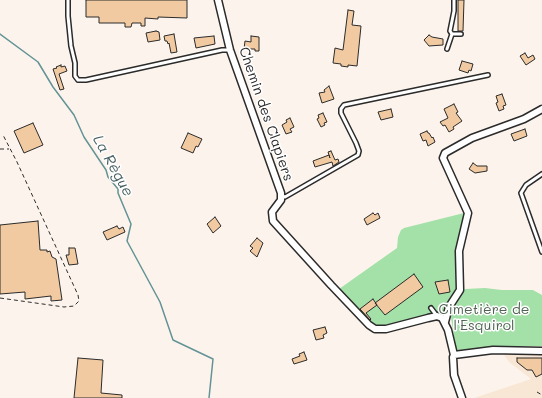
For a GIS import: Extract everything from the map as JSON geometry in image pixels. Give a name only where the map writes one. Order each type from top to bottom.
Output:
[{"type":"street","name":"Chemin des Clapiers","points":[[218,0],[230,50],[281,196],[281,200],[272,212],[273,221],[331,285],[369,325],[375,329],[380,330],[437,316]]},
{"type":"street","points":[[445,322],[449,307],[460,290],[459,250],[468,219],[468,213],[443,158],[445,153],[472,138],[524,119],[542,109]]},
{"type":"street","points":[[437,316],[442,318],[445,322],[454,355],[454,375],[462,398]]},
{"type":"street","points":[[454,355],[493,350],[542,351]]},
{"type":"lane","points":[[68,0],[71,46],[78,80],[86,80],[222,50],[230,50]]},
{"type":"lane","points":[[447,49],[452,34],[450,28],[453,18],[454,0]]},
{"type":"lane","points":[[452,34],[461,34]]},
{"type":"lane","points":[[281,196],[285,197],[358,155],[359,151],[356,143],[341,113],[341,109],[344,105],[488,75]]},
{"type":"lane","points":[[542,174],[526,185],[521,193],[542,252]]},
{"type":"lane","points":[[431,308],[437,316]]},
{"type":"path","points":[[0,298],[64,307],[74,306],[79,301],[78,295],[3,135]]},
{"type":"path","points":[[0,149],[10,148]]},
{"type":"path","points":[[537,392],[542,395]]},
{"type":"shaded area","points":[[542,351],[542,398],[474,398],[531,379],[509,362],[502,352]]},
{"type":"green space","points":[[464,213],[470,219],[469,227],[460,252],[462,282],[449,314],[438,314],[385,327],[375,327],[339,289],[397,248],[398,237],[401,230],[404,228]]},
{"type":"green space","name":"Cimetière de l'Esquirol","points":[[485,288],[502,290],[533,290],[542,295],[542,346],[504,346],[456,351],[451,317],[453,310],[465,289]]},
{"type":"building","points":[[86,0],[187,0],[187,18],[145,18],[145,26],[141,26],[141,23],[132,23],[131,27],[125,27],[125,23],[99,23],[99,17],[86,17]]},
{"type":"building","points":[[458,0],[464,0],[463,31],[458,31]]},
{"type":"building","points":[[348,10],[354,11],[352,25],[361,26],[357,66],[348,65],[348,67],[333,63],[335,48],[343,50]]},
{"type":"building","points":[[156,31],[159,32],[160,40],[148,42],[146,33]]},
{"type":"building","points":[[174,34],[177,52],[171,53],[169,43],[168,44],[167,41],[165,41],[164,36]]},
{"type":"building","points":[[429,35],[443,39],[443,45],[429,46],[424,40]]},
{"type":"building","points":[[214,36],[215,44],[196,48],[194,38]]},
{"type":"building","points":[[251,36],[259,37],[259,51],[255,51],[255,49],[244,49],[245,41],[251,42]]},
{"type":"building","points":[[525,53],[528,58],[533,55],[535,59],[526,65],[520,56]]},
{"type":"building","points":[[462,61],[473,64],[471,71],[469,70],[468,73],[459,70]]},
{"type":"building","points":[[61,65],[61,67],[65,66],[67,71],[59,74],[64,89],[60,90],[53,69]]},
{"type":"building","points":[[329,86],[334,99],[322,103],[319,93],[325,92],[324,90]]},
{"type":"building","points":[[502,94],[506,105],[503,106],[504,109],[499,111],[496,103],[498,102],[496,96]]},
{"type":"building","points":[[454,104],[458,112],[456,113],[462,121],[453,127],[454,129],[449,132],[445,125],[443,126],[440,122],[448,118],[444,109]]},
{"type":"building","points":[[391,109],[393,117],[381,120],[378,112]]},
{"type":"building","points":[[323,113],[327,122],[321,127],[317,119],[319,118],[318,115]]},
{"type":"building","points":[[290,118],[294,127],[290,129],[292,132],[286,134],[282,125]]},
{"type":"building","points":[[33,123],[43,145],[24,153],[14,131]]},
{"type":"building","points":[[525,129],[527,136],[514,141],[511,134]]},
{"type":"building","points":[[427,131],[432,138],[433,137],[435,142],[428,146],[426,140],[423,141],[420,134]]},
{"type":"building","points":[[188,133],[202,139],[198,147],[196,146],[193,153],[181,148]]},
{"type":"building","points":[[331,151],[335,160],[338,159],[339,162],[333,166],[332,162],[315,167],[313,161],[329,155],[328,152]]},
{"type":"building","points":[[473,163],[477,166],[487,166],[487,171],[475,173],[469,169]]},
{"type":"building","points":[[373,213],[375,215],[378,213],[380,218],[367,225],[364,219]]},
{"type":"building","points":[[215,217],[221,226],[213,233],[207,224]]},
{"type":"building","points":[[38,221],[40,250],[47,250],[47,252],[50,251],[52,257],[56,259],[62,300],[51,301],[51,296],[25,299],[25,292],[0,294],[0,225]]},
{"type":"building","points":[[117,226],[119,229],[123,227],[125,232],[107,240],[103,232]]},
{"type":"building","points":[[257,238],[263,243],[257,257],[250,251],[253,248],[250,246]]},
{"type":"building","points":[[69,248],[75,248],[78,264],[69,265],[66,255],[69,255]]},
{"type":"building","points":[[414,274],[423,287],[385,315],[375,303]]},
{"type":"building","points":[[448,280],[450,292],[439,294],[435,282]]},
{"type":"building","points":[[373,299],[377,305],[366,313],[371,319],[370,320],[360,309]]},
{"type":"building","points":[[325,327],[327,333],[323,335],[324,338],[316,340],[313,330]]},
{"type":"building","points":[[304,352],[307,360],[294,364],[292,359],[300,356],[299,354]]},
{"type":"building","points":[[78,358],[103,360],[101,393],[122,395],[122,398],[74,398]]},
{"type":"building","points":[[517,358],[542,358],[542,374],[536,377],[532,370],[527,370],[517,362]]},
{"type":"waterway","name":"La Règue","points":[[0,34],[38,62],[53,87],[74,115],[84,137],[106,170],[108,177],[118,189],[118,193],[131,224],[127,241],[160,302],[173,340],[213,359],[209,398]]}]
